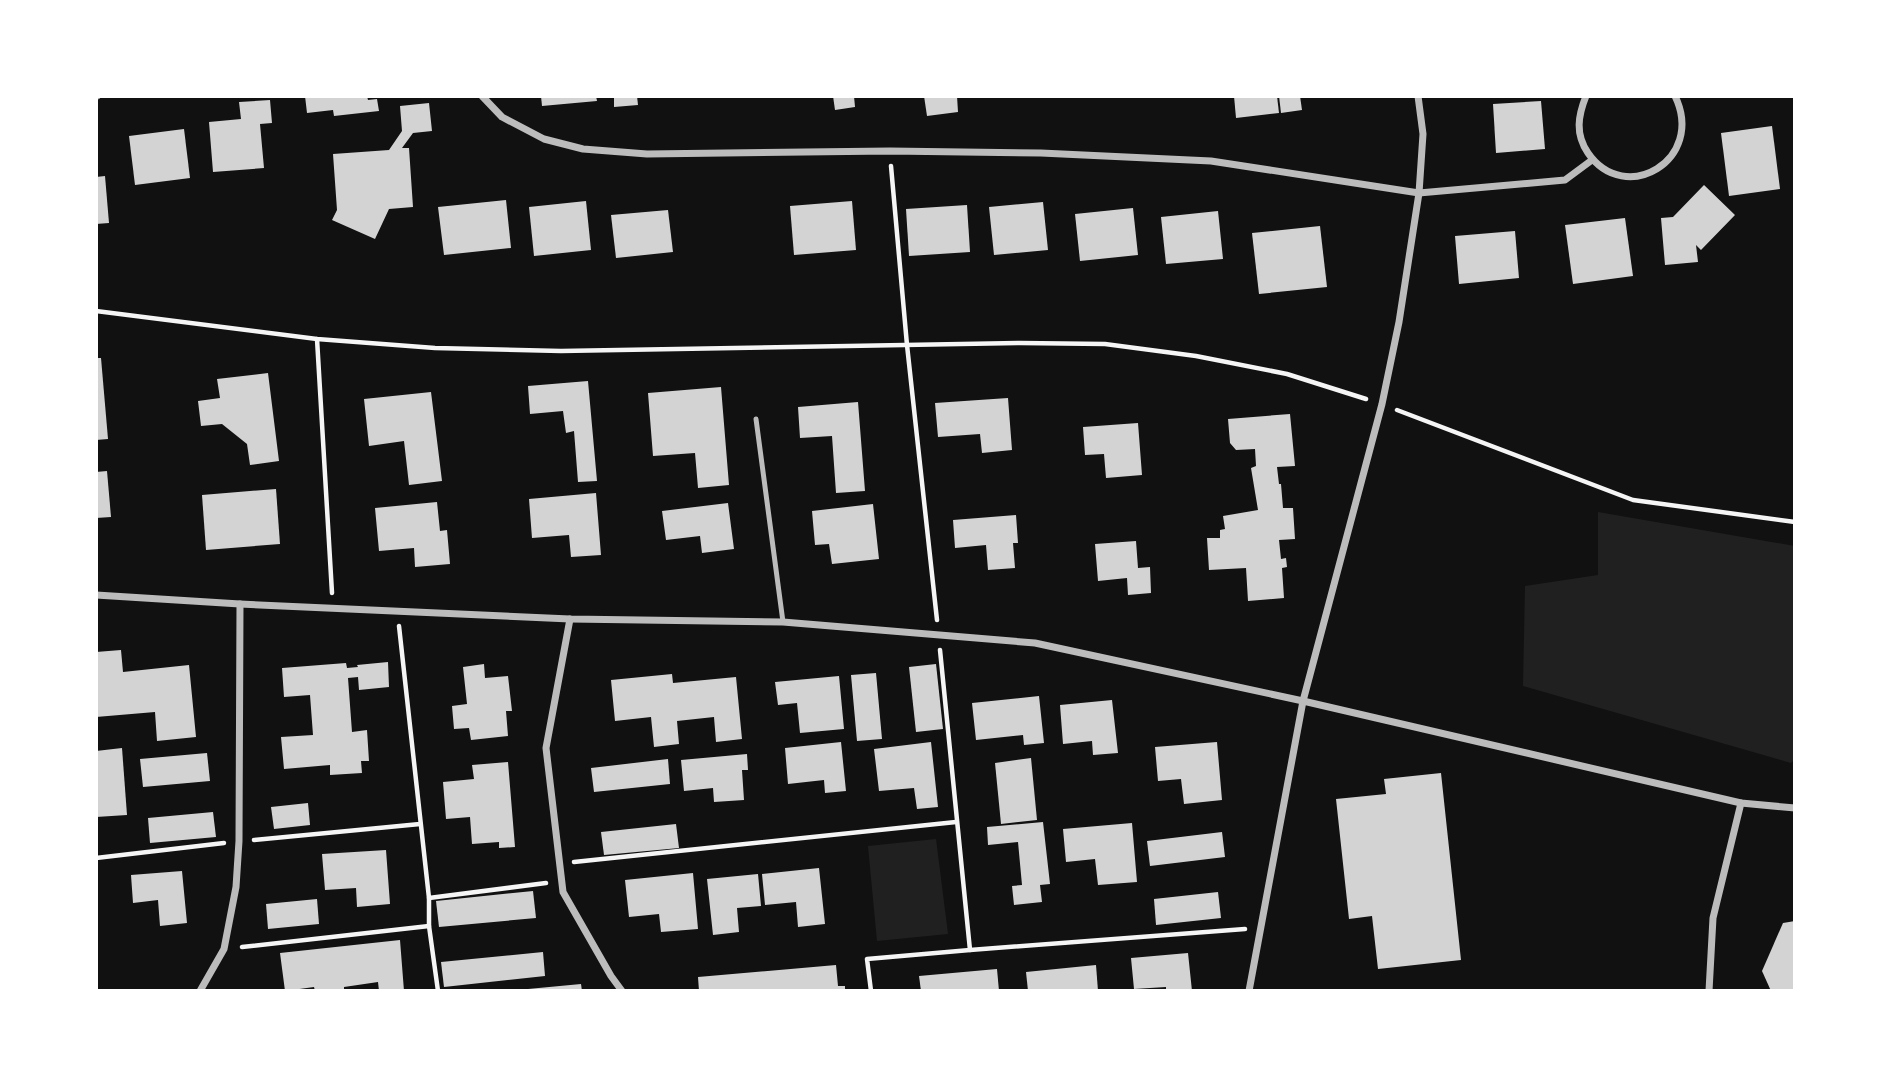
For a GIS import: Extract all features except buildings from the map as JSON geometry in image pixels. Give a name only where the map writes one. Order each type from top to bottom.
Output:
[{"type":"street","points":[[482,96],[502,117],[544,139],[583,149],[647,154],[890,151],[1041,153],[1211,162],[1419,193],[1566,180],[1592,160]]},
{"type":"street","points":[[1249,991],[1304,701],[1382,404],[1399,322],[1419,193],[1423,134],[1418,96]]},
{"type":"street","points":[[1586,96],[1578,129],[1583,146],[1592,160],[1606,172],[1623,175],[1640,175],[1657,170],[1671,158],[1679,144],[1683,126],[1682,109],[1675,96]]},
{"type":"street","points":[[96,595],[570,619],[783,622],[1035,643],[1304,701],[1741,803],[1795,808]]},
{"type":"street","points":[[200,991],[224,949],[236,887],[239,841],[240,604]]},
{"type":"street","points":[[570,619],[546,748],[563,892],[622,991]]},
{"type":"street","points":[[1709,991],[1713,918],[1741,803]]},
{"type":"lane","points":[[756,419],[783,622]]},
{"type":"path","points":[[890,151],[907,345],[970,950]]},
{"type":"path","points":[[96,311],[317,339],[435,348],[561,351],[1105,344],[1196,356],[1287,374],[1382,404],[1633,500],[1795,522]]},
{"type":"path","points":[[317,339],[333,608]]},
{"type":"path","points":[[398,610],[429,898],[429,926],[438,991]]},
{"type":"path","points":[[560,863],[956,822]]},
{"type":"path","points":[[429,898],[562,881]]},
{"type":"path","points":[[224,949],[429,926]]},
{"type":"path","points":[[871,991],[867,959],[1261,928]]},
{"type":"shaded area","points":[[1598,512],[1795,546],[1795,759],[1791,763],[1523,686],[1525,586],[1598,575]]},
{"type":"shaded area","points":[[936,839],[948,934],[877,941],[868,846]]}]
